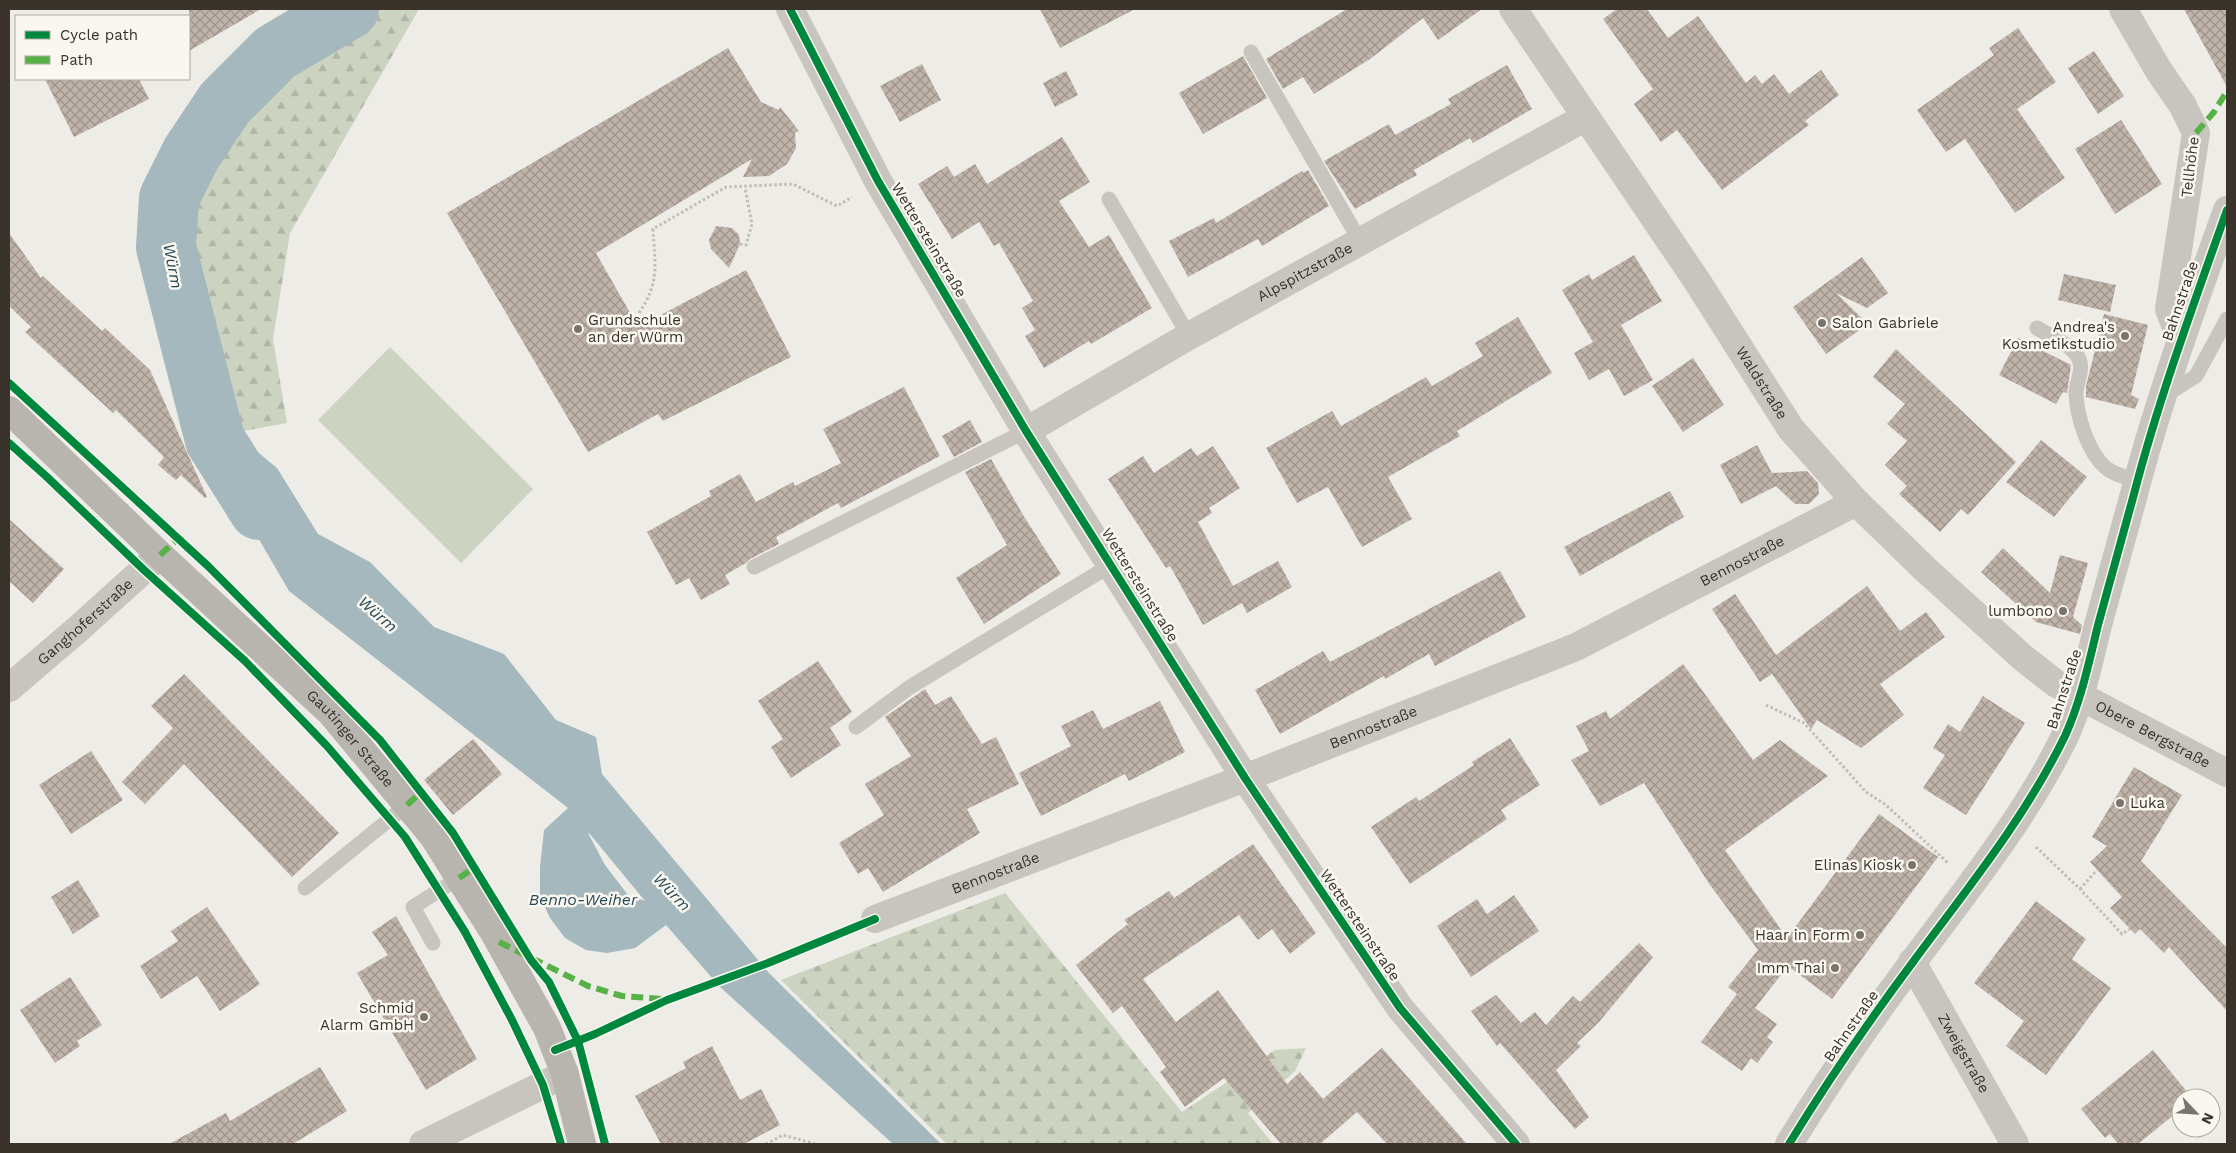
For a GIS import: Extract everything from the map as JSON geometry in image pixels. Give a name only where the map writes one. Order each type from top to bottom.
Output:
[{"type":"main road","name":"Gautinger Straße","points":[[9,410],[160,556],[331,713],[433,836],[493,931],[547,1028],[565,1074],[582,1144]]},
{"type":"street","name":"Wettersteinstraße","points":[[790,9],[878,181],[1026,432],[1245,778],[1400,1008],[1516,1144]]},
{"type":"street","name":"Waldstraße","points":[[1514,9],[1697,281],[1791,429],[1856,502],[1925,569],[2055,683],[2080,695]]},
{"type":"street","name":"Tellhöhe","points":[[2123,9],[2159,71],[2183,106],[2196,133],[2169,309],[2181,341]]},
{"type":"street","name":"Alpspitzstraße","points":[[1026,432],[1189,336],[1586,117]]},
{"type":"street","name":"Bahnstraße","points":[[1789,1144],[1816,1100],[1912,962],[1972,885],[2012,825],[2064,737],[2080,695],[2137,480],[2181,341],[2227,210]]},
{"type":"street","name":"Bennostraße","points":[[875,919],[1245,778],[1576,647],[1856,502]]},
{"type":"street","name":"Ganghoferstraße","points":[[9,688],[160,556]]},
{"type":"street","name":"Obere Bergstraße","points":[[2080,695],[2227,772]]},
{"type":"street","name":"Zweigstraße","points":[[1912,962],[2015,1144]]},
{"type":"street","points":[[423,1144],[565,1074]]},
{"type":"lane","points":[[1251,52],[1360,241]]},
{"type":"lane","points":[[1109,199],[1189,336]]},
{"type":"lane","points":[[2164,396],[2196,376],[2227,319]]},
{"type":"lane","points":[[2038,328],[2070,348],[2077,356],[2081,366],[2076,393],[2079,414],[2092,449],[2105,467],[2137,480]]},
{"type":"lane","points":[[754,567],[1026,432]]},
{"type":"lane","points":[[856,727],[910,687],[1111,565]]},
{"type":"lane","points":[[305,888],[407,805]]},
{"type":"lane","points":[[433,943],[414,907],[459,878]]},
{"type":"path","points":[[639,313],[650,297],[655,281],[653,229],[726,187],[745,188],[793,184],[837,206],[878,181]]},
{"type":"path","points":[[740,244],[746,245],[752,224],[745,188]]},
{"type":"path","points":[[1766,705],[1804,723],[1866,792],[1886,806],[1972,885]]},
{"type":"path","points":[[2012,825],[2080,889],[2122,934],[2130,929]]},
{"type":"path","points":[[2080,889],[2097,870]]},
{"type":"path","points":[[766,1144],[783,1135],[816,1144]]},
{"type":"green space","points":[[312,9],[419,9],[290,233],[273,339],[287,423],[243,431],[202,433],[145,257],[142,205],[162,155],[212,87],[246,48]]},
{"type":"green space","points":[[390,347],[533,489],[461,563],[318,420]]},
{"type":"green space","points":[[1005,893],[1182,1112],[1275,1050],[1306,1048],[1295,1071],[1248,1113],[1273,1144],[947,1144],[781,980]]},
{"type":"water","name":"Benno-Weiher","points":[[242,439],[277,468],[318,534],[370,562],[434,627],[504,654],[556,720],[596,737],[602,774],[769,973],[941,1144],[893,1144],[720,987],[666,925],[635,948],[607,953],[586,950],[565,938],[550,918],[540,896],[540,867],[544,830],[568,808],[289,591],[249,522],[215,440]],"holes":[[[589,833],[645,901],[628,895],[605,865]]]},
{"type":"building","points":[[189,9],[261,9],[190,50]]},
{"type":"building","points":[[1040,9],[1135,9],[1060,48]]},
{"type":"building","points":[[1347,9],[1482,9],[1438,40],[1423,18],[1370,59],[1314,94],[1303,77],[1283,89],[1266,59]]},
{"type":"building","points":[[1617,9],[1647,9],[1668,38],[1698,16],[1746,83],[1755,75],[1762,84],[1774,74],[1789,94],[1821,70],[1839,95],[1805,121],[1809,125],[1722,190],[1677,130],[1661,142],[1634,104],[1653,89],[1603,19]]},
{"type":"building","points":[[2184,9],[2227,9],[2227,87]]},
{"type":"building","points":[[2018,28],[2056,82],[2017,109],[2065,178],[2015,213],[1965,139],[1946,152],[1917,110],[1994,55],[1989,48]]},
{"type":"building","points":[[728,48],[761,102],[779,110],[780,107],[799,131],[795,133],[796,148],[787,164],[769,176],[743,177],[752,159],[596,253],[638,327],[746,270],[791,357],[663,421],[658,414],[588,452],[447,213]]},
{"type":"building","points":[[2094,51],[2124,96],[2098,114],[2068,68]]},
{"type":"building","points":[[1243,56],[1267,98],[1203,134],[1179,93]]},
{"type":"building","points":[[922,64],[941,100],[900,122],[880,86]]},
{"type":"building","points":[[1507,65],[1532,109],[1473,143],[1470,138],[1414,170],[1417,175],[1355,209],[1324,161],[1389,124],[1395,135],[1451,104],[1448,99]]},
{"type":"building","points":[[1066,71],[1078,95],[1055,107],[1043,83]]},
{"type":"building","points":[[46,80],[140,80],[149,99],[74,137]]},
{"type":"building","points":[[2121,120],[2162,184],[2115,214],[2075,149]]},
{"type":"building","points":[[1062,137],[1090,182],[1059,201],[1089,247],[1109,235],[1152,308],[1091,344],[1089,341],[1044,368],[1025,336],[1035,330],[1022,308],[1033,301],[999,243],[994,246],[979,222],[952,239],[918,184],[947,166],[954,177],[975,164],[987,184]]},
{"type":"building","points":[[1308,170],[1329,206],[1262,246],[1258,239],[1188,277],[1169,241],[1214,218],[1216,223],[1302,171],[1303,173]]},
{"type":"building","points":[[716,226],[732,228],[739,235],[740,244],[729,268],[711,249],[709,240]]},
{"type":"building","points":[[9,233],[41,278],[43,276],[102,331],[105,328],[150,370],[207,497],[205,498],[181,475],[176,480],[158,465],[164,457],[116,410],[113,413],[25,332],[31,327],[9,306]]},
{"type":"building","points":[[1634,255],[1662,301],[1621,325],[1653,380],[1624,396],[1609,369],[1589,380],[1574,353],[1593,342],[1562,290],[1589,274],[1592,280]]},
{"type":"building","points":[[1862,257],[1888,293],[1867,308],[1836,293],[1868,324],[1826,354],[1793,307]]},
{"type":"building","points":[[2064,274],[2116,285],[2110,312],[2058,300]]},
{"type":"building","points":[[2104,314],[2148,325],[2131,395],[2139,399],[2135,409],[2086,397],[2086,386]]},
{"type":"building","points":[[1518,317],[1552,373],[1457,431],[1460,436],[1388,477],[1412,519],[1362,547],[1328,487],[1297,503],[1266,448],[1332,411],[1341,426],[1426,377],[1432,386],[1483,356],[1475,343]]},
{"type":"building","points":[[2018,338],[2071,365],[2067,393],[2063,392],[2056,404],[1999,375]]},
{"type":"building","points":[[1896,349],[2016,462],[1968,515],[1961,509],[1940,532],[1899,494],[1907,486],[1885,465],[1907,441],[1887,424],[1905,404],[1873,377]]},
{"type":"building","points":[[1693,358],[1724,405],[1683,432],[1652,386]]},
{"type":"building","points":[[904,387],[940,456],[841,508],[838,503],[776,537],[779,544],[725,575],[730,584],[701,600],[689,578],[676,585],[647,532],[711,496],[709,491],[740,474],[756,502],[793,482],[795,486],[841,463],[823,429]]},
{"type":"building","points":[[970,420],[982,442],[954,457],[942,436]]},
{"type":"building","points":[[2041,440],[2087,477],[2054,517],[2006,482]]},
{"type":"building","points":[[1757,445],[1772,473],[1807,471],[1818,483],[1819,494],[1809,504],[1795,504],[1776,486],[1741,504],[1720,465]]},
{"type":"building","points":[[1213,446],[1240,488],[1209,508],[1212,513],[1198,522],[1233,586],[1278,561],[1292,587],[1247,613],[1242,603],[1203,625],[1170,566],[1166,568],[1108,479],[1143,456],[1154,473],[1191,448],[1197,456]]},
{"type":"building","points":[[991,459],[1023,515],[1061,574],[984,624],[956,578],[1007,545],[965,472]]},
{"type":"building","points":[[1670,491],[1684,517],[1580,576],[1564,547]]},
{"type":"building","points":[[9,519],[64,569],[33,603],[9,581]]},
{"type":"building","points":[[2003,548],[2050,593],[2060,555],[2088,563],[2073,617],[2082,625],[2080,634],[2036,622],[1981,572]]},
{"type":"building","points":[[1500,571],[1526,617],[1435,666],[1429,654],[1385,679],[1384,676],[1280,734],[1255,690],[1323,651],[1330,662]]},
{"type":"building","points":[[1867,586],[1900,631],[1926,612],[1945,637],[1880,684],[1904,715],[1861,748],[1817,720],[1811,729],[1772,674],[1760,682],[1712,609],[1735,594],[1776,655]]},
{"type":"building","points":[[818,661],[852,712],[830,728],[841,745],[791,778],[771,747],[783,739],[758,701]]},
{"type":"building","points":[[1683,664],[1753,760],[1780,740],[1828,776],[1725,850],[1787,938],[1879,814],[1938,857],[1832,999],[1788,966],[1755,1008],[1777,1024],[1767,1037],[1773,1042],[1757,1063],[1751,1058],[1742,1071],[1701,1042],[1737,994],[1741,997],[1728,987],[1758,950],[1710,885],[1644,783],[1600,806],[1571,760],[1589,751],[1576,726],[1606,711],[1610,719]]},
{"type":"building","points":[[184,674],[339,833],[292,877],[184,764],[145,804],[122,782],[173,728],[151,706]]},
{"type":"building","points":[[925,689],[935,705],[951,696],[982,744],[996,737],[1019,784],[967,809],[980,833],[883,892],[868,868],[858,874],[839,843],[884,815],[865,784],[911,756],[885,717]]},
{"type":"building","points":[[1983,696],[2025,723],[1966,815],[1923,788],[1945,755],[1933,748],[1948,724],[1960,732]]},
{"type":"building","points":[[1160,701],[1185,752],[1129,781],[1125,774],[1041,816],[1019,773],[1071,746],[1061,726],[1093,710],[1103,729]]},
{"type":"building","points":[[1510,738],[1540,785],[1501,810],[1507,819],[1410,884],[1371,827],[1416,797],[1419,801],[1474,765],[1472,762]]},
{"type":"building","points":[[473,739],[502,774],[453,815],[424,780]]},
{"type":"building","points":[[91,751],[123,800],[71,834],[39,785]]},
{"type":"building","points":[[2134,767],[2182,795],[2141,861],[2227,948],[2227,1011],[2169,947],[2164,953],[2140,929],[2135,934],[2110,908],[2122,897],[2090,862],[2107,846],[2092,837]]},
{"type":"building","points":[[1253,844],[1316,933],[1290,954],[1272,929],[1258,940],[1239,915],[1143,979],[1176,1022],[1218,990],[1287,1084],[1300,1072],[1323,1099],[1382,1048],[1467,1144],[1387,1144],[1357,1112],[1320,1144],[1281,1144],[1224,1078],[1185,1107],[1160,1072],[1166,1067],[1122,1006],[1113,1013],[1076,965],[1128,924],[1124,920],[1169,891],[1174,898]]},
{"type":"building","points":[[78,880],[100,916],[73,934],[51,897]]},
{"type":"building","points":[[1514,895],[1539,931],[1471,977],[1437,926],[1477,899],[1487,914]]},
{"type":"building","points":[[2036,901],[2086,939],[2072,959],[2111,988],[2046,1075],[2006,1046],[2024,1021],[1974,983]]},
{"type":"building","points":[[207,907],[260,984],[220,1011],[197,976],[161,999],[140,966],[178,941],[171,931]]},
{"type":"building","points":[[396,916],[477,1059],[426,1090],[357,973],[388,955],[372,932]]},
{"type":"building","points":[[1639,943],[1653,957],[1599,1022],[1577,1043],[1581,1046],[1556,1070],[1589,1117],[1575,1129],[1500,1043],[1497,1046],[1471,1011],[1496,995],[1521,1023],[1535,1012],[1546,1025],[1573,996],[1580,1002]]},
{"type":"building","points":[[70,977],[102,1025],[77,1041],[80,1046],[55,1063],[20,1010]]},
{"type":"building","points":[[712,1046],[740,1100],[761,1089],[780,1125],[744,1144],[661,1144],[635,1096],[686,1068],[683,1062]]},
{"type":"building","points":[[2153,1050],[2184,1088],[2171,1088],[2171,1117],[2138,1144],[2118,1144],[2110,1134],[2105,1138],[2081,1109]]},
{"type":"building","points":[[320,1067],[347,1111],[293,1144],[169,1144],[226,1113],[230,1121]]},
{"type":"waterway","name":"Würm","points":[[259,510],[215,440],[166,247],[169,198],[191,154],[225,103],[275,53],[349,9]]},
{"type":"marked path","points":[[2196,133],[2214,112],[2227,91]]},
{"type":"marked path","points":[[160,555],[178,539]]},
{"type":"marked path","points":[[407,805],[421,792]]},
{"type":"marked path","points":[[459,878],[475,867]]},
{"type":"marked path","points":[[499,942],[588,986],[622,996],[662,999]]},
{"type":"cycle path","points":[[790,9],[878,181],[1026,431],[1245,778],[1400,1008],[1516,1144]]},
{"type":"cycle path","points":[[1789,1144],[1864,1029],[2014,824],[2032,796],[2065,736],[2076,709],[2084,681],[2154,422],[2227,210]]},
{"type":"cycle path","points":[[9,383],[209,567],[380,740],[453,833],[531,960],[549,982],[578,1041],[605,1144]]},
{"type":"cycle path","points":[[9,443],[144,570],[245,661],[327,746],[405,837],[465,932],[512,1020],[543,1085],[561,1144]]},
{"type":"cycle path","points":[[555,1050],[595,1034],[667,1000],[768,963],[875,919]]},
{"type":"place","name":"Salon Gabriele","points":[[1822,323]]},
{"type":"place","name":"Grundschule an der Würm","points":[[578,329]]},
{"type":"place","name":"Andrea's Kosmetikstudio","points":[[2125,336]]},
{"type":"place","name":"lumbono","points":[[2063,611]]},
{"type":"place","name":"Luka","points":[[2120,803]]},
{"type":"place","name":"Elinas Kiosk","points":[[1912,865]]},
{"type":"place","name":"Haar in Form","points":[[1860,935]]},
{"type":"place","name":"Imm Thai","points":[[1835,968]]},
{"type":"place","name":"Schmid Alarm GmbH","points":[[424,1017]]}]
